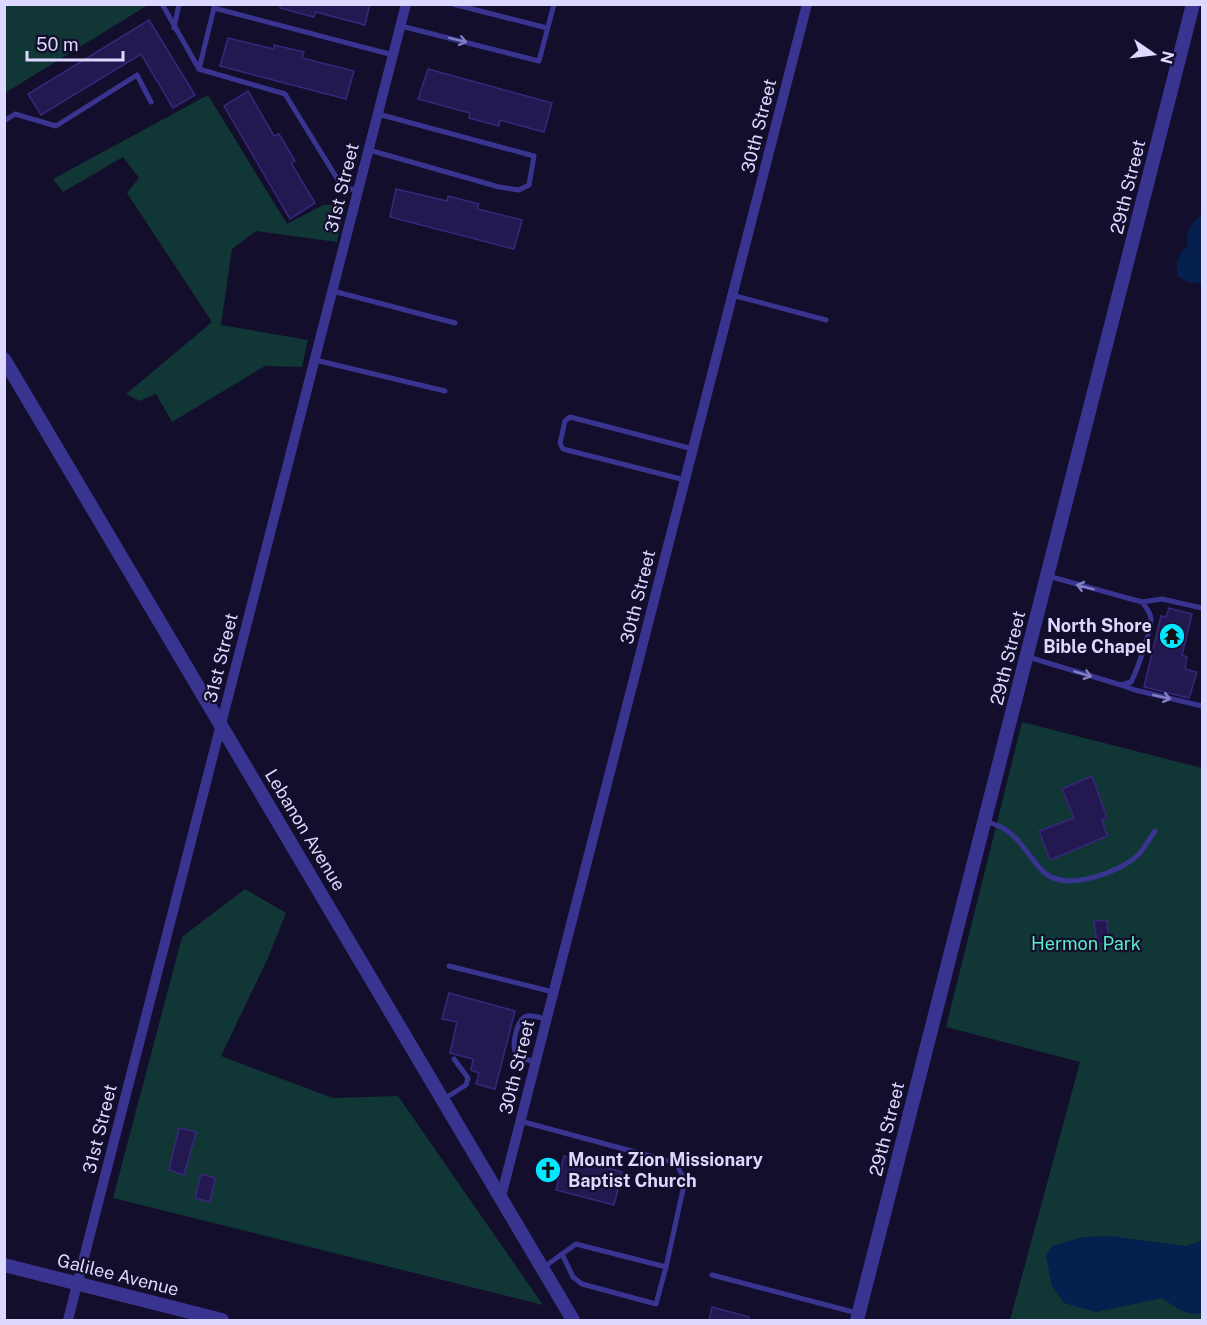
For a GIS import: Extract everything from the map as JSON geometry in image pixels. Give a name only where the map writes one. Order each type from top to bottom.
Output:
[{"type":"street","name":"31st Street","points":[[68,1320],[406,4]]},
{"type":"street","name":"30th Street","points":[[501,1197],[807,4]]},
{"type":"street","name":"29th Street","points":[[858,1317],[1193,4]]},
{"type":"street","name":"Lebanon Avenue","points":[[4,359],[573,1320]]},
{"type":"street","name":"Galilee Avenue","points":[[4,1265],[222,1320]]},
{"type":"lane","points":[[162,4],[199,69],[285,94],[343,188],[358,190]]},
{"type":"lane","points":[[174,28],[180,4]]},
{"type":"lane","points":[[453,4],[547,28]]},
{"type":"lane","points":[[401,26],[539,60],[554,4]]},
{"type":"lane","points":[[199,69],[215,6],[393,55]]},
{"type":"lane","points":[[4,121],[15,114],[56,126],[137,75],[151,102]]},
{"type":"lane","points":[[369,150],[499,187],[519,190],[529,185],[534,156],[378,114]]},
{"type":"lane","points":[[333,291],[455,323]]},
{"type":"lane","points":[[732,296],[826,320]]},
{"type":"lane","points":[[315,360],[445,391]]},
{"type":"lane","points":[[685,480],[563,449],[560,443],[565,421],[570,417],[693,449]]},
{"type":"lane","points":[[1047,576],[1142,602],[1162,599],[1203,608]]},
{"type":"lane","points":[[1121,685],[1131,682],[1136,672],[1151,619],[1148,609],[1142,602]]},
{"type":"lane","points":[[1027,657],[1135,690],[1203,706]]},
{"type":"lane","points":[[985,821],[1005,829],[1045,873],[1055,879],[1066,881],[1087,879],[1121,867],[1139,854],[1155,831]]},
{"type":"lane","points":[[449,966],[553,992]]},
{"type":"lane","points":[[535,1062],[515,1054],[513,1048],[520,1022],[524,1017],[546,1019]]},
{"type":"lane","points":[[443,1100],[465,1085],[468,1078],[454,1059]]},
{"type":"lane","points":[[520,1121],[678,1165],[684,1177],[656,1304],[582,1284],[573,1277],[562,1254]]},
{"type":"lane","points":[[543,1268],[576,1244],[666,1267]]},
{"type":"lane","points":[[712,1275],[858,1317]]},
{"type":"green space","points":[[5,4],[148,4],[148,5],[5,93]]},
{"type":"green space","points":[[208,95],[287,224],[323,205],[345,204],[337,242],[256,231],[232,249],[221,325],[308,340],[302,367],[265,366],[172,422],[156,394],[139,401],[126,394],[212,322],[127,193],[139,178],[123,157],[63,192],[53,179]]},
{"type":"green space","name":"Hermon Park","points":[[1022,722],[1202,768],[1202,1320],[1010,1320],[1080,1062],[946,1027]]},
{"type":"green space","points":[[245,889],[286,913],[268,958],[221,1056],[333,1098],[398,1096],[543,1305],[113,1198],[182,937]]},
{"type":"water","points":[[1201,215],[1202,284],[1187,282],[1177,276],[1177,260],[1182,250],[1188,247],[1189,229]]},
{"type":"water","points":[[1110,1236],[1185,1246],[1202,1241],[1202,1312],[1186,1312],[1162,1298],[1096,1312],[1064,1303],[1052,1286],[1046,1256],[1052,1246],[1083,1237]]},
{"type":"building","points":[[280,4],[370,4],[365,25],[316,12],[314,17],[280,8]]},
{"type":"building","points":[[149,20],[195,95],[173,108],[141,54],[41,115],[28,94]]},
{"type":"building","points":[[228,38],[274,49],[274,45],[304,52],[302,58],[354,71],[346,99],[220,66]]},
{"type":"building","points":[[428,69],[552,103],[544,132],[500,120],[499,126],[469,118],[470,113],[418,99]]},
{"type":"building","points":[[248,91],[274,136],[279,134],[295,161],[291,163],[315,203],[290,219],[224,106]]},
{"type":"building","points":[[396,189],[447,201],[448,196],[479,204],[477,209],[522,220],[514,249],[390,217]]},
{"type":"building","name":"North Shore Bible Chapel","points":[[1169,608],[1192,614],[1182,655],[1187,657],[1185,669],[1197,672],[1189,698],[1144,687],[1161,616],[1166,617]]},
{"type":"building","points":[[1092,776],[1107,818],[1102,820],[1107,836],[1050,860],[1039,831],[1074,818],[1062,789]]},
{"type":"building","points":[[1107,920],[1109,943],[1097,944],[1094,921]]},
{"type":"building","points":[[449,993],[515,1011],[495,1089],[476,1084],[479,1073],[471,1070],[473,1059],[450,1053],[457,1022],[442,1019]]},
{"type":"building","points":[[179,1128],[196,1132],[184,1175],[169,1170]]},
{"type":"building","points":[[564,1156],[622,1172],[614,1205],[556,1190]]},
{"type":"building","points":[[201,1174],[215,1178],[210,1202],[195,1198]]},
{"type":"building","points":[[712,1307],[749,1317],[749,1320],[709,1320]]},
{"type":"place","name":"North Shore Bible Chapel","points":[[1172,636]]},
{"type":"place","name":"Mount Zion Missionary Baptist Church","points":[[548,1170]]}]
